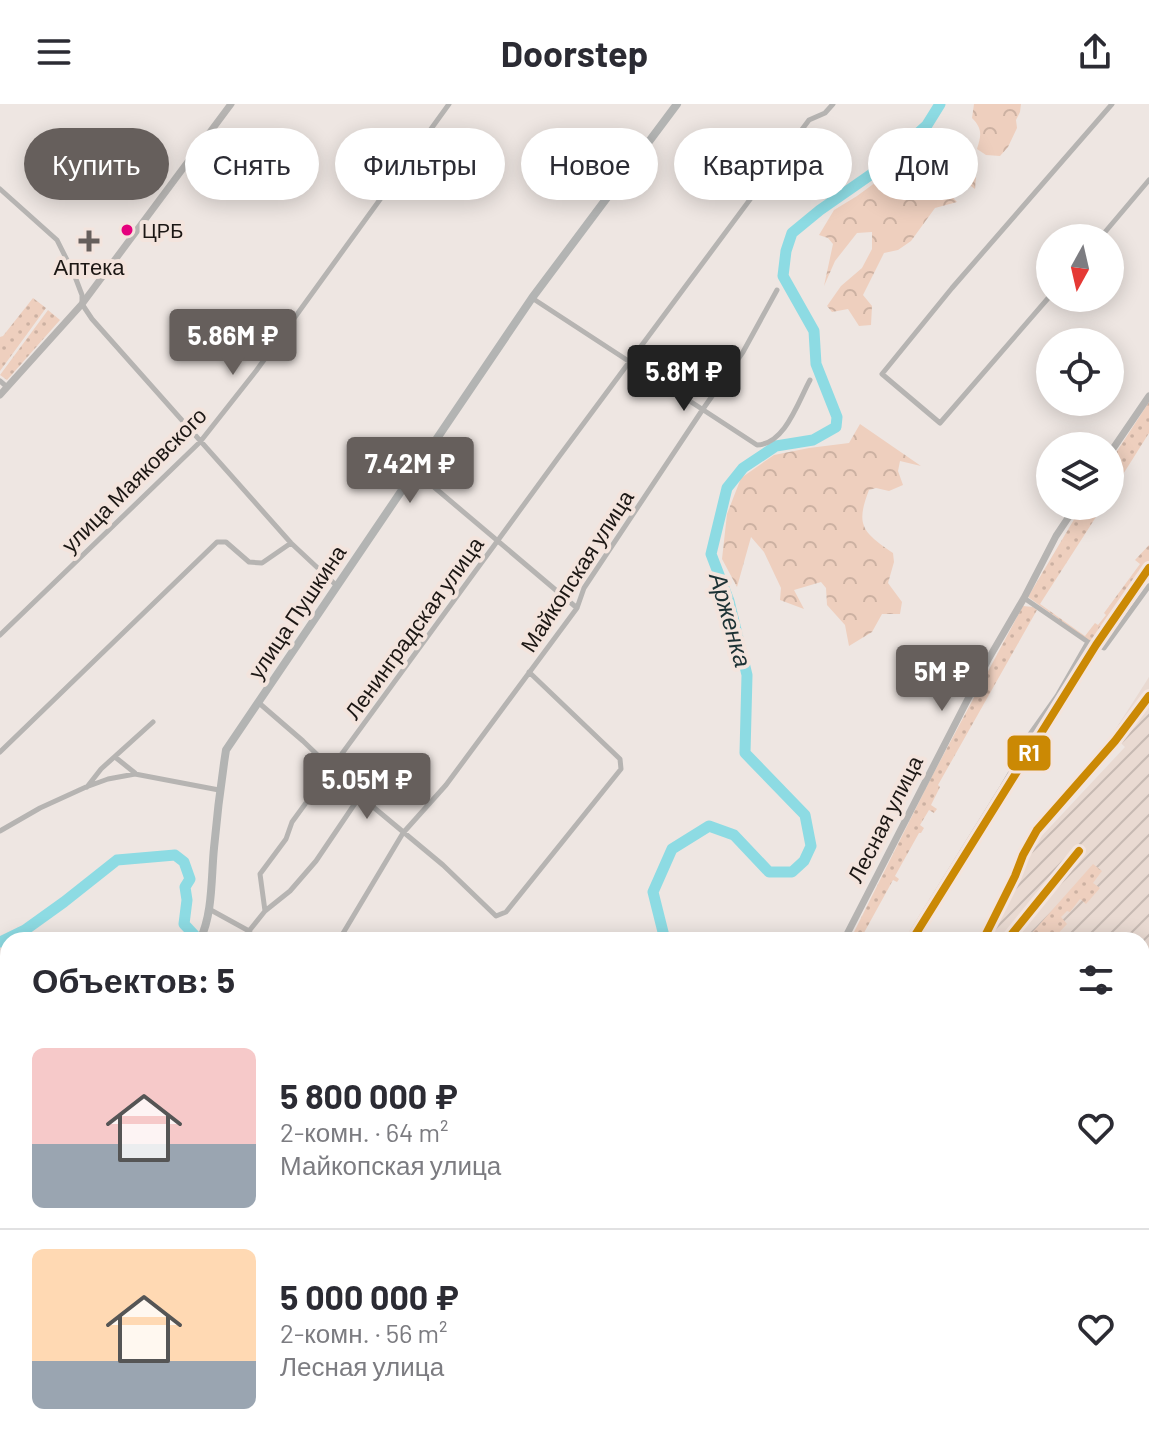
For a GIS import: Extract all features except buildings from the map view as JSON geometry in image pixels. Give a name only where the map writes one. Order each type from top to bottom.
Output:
[{"type":"main road","name":"улица Пушкина","points":[[204,932],[209,909],[219,790],[226,750],[532,298],[677,104]]},
{"type":"street","points":[[0,395],[82,304],[231,104]]},
{"type":"street","name":"улица Маяковского","points":[[0,635],[200,442],[256,371],[449,104]]},
{"type":"street","name":"Ленинградская улица","points":[[265,911],[260,874],[286,839],[292,822],[809,120],[825,113],[833,104]]},
{"type":"street","points":[[1036,312],[940,423],[882,374],[952,288],[1112,104]]},
{"type":"street","points":[[1112,224],[1149,180]]},
{"type":"street","points":[[0,189],[57,240],[74,274],[82,304],[92,319],[291,543],[337,586]]},
{"type":"street","name":"Майкопская улица","points":[[344,932],[403,833],[446,785],[577,608],[584,588],[743,352],[777,290]]},
{"type":"street","points":[[532,298],[757,445],[766,444],[783,431],[810,380]]},
{"type":"street","points":[[0,381],[7,387]]},
{"type":"street","points":[[1123,432],[1149,396]]},
{"type":"street","points":[[414,470],[577,608]]},
{"type":"street","name":"Лесная улица","points":[[848,932],[956,720],[1067,520]]},
{"type":"street","points":[[0,752],[217,542],[226,542],[249,562],[262,563],[291,543]]},
{"type":"street","points":[[1024,598],[1088,642],[1104,648],[1149,586]]},
{"type":"street","points":[[912,932],[1088,642]]},
{"type":"street","points":[[258,703],[360,796],[443,865],[496,916],[506,912],[621,769],[620,759],[529,672]]},
{"type":"street","points":[[86,787],[101,769],[153,722]]},
{"type":"street","points":[[115,757],[135,774]]},
{"type":"street","points":[[0,831],[40,808],[108,779],[135,774],[219,790]]},
{"type":"street","points":[[209,909],[249,931],[316,861],[360,796]]},
{"type":"shaded area","points":[[1149,677],[1149,932],[993,932],[1036,842],[1125,747],[1112,735]]},
{"type":"green space","points":[[974,104],[1021,104],[1017,128],[1000,156],[986,155],[978,150],[980,133],[972,118]]},
{"type":"green space","points":[[868,188],[868,200],[957,202],[935,208],[911,241],[898,250],[884,253],[863,295],[872,306],[871,325],[859,326],[848,309],[832,312],[827,306],[841,286],[862,268],[872,249],[872,232],[857,233],[835,261],[824,286],[833,244],[819,235],[834,210]]},
{"type":"green space","points":[[33,298],[46,308],[0,371],[0,337]]},
{"type":"green space","points":[[48,310],[60,320],[7,380],[0,375]]},
{"type":"green space","points":[[1149,402],[1149,433],[1124,473],[1124,440]]},
{"type":"green space","points":[[860,424],[921,466],[900,461],[898,471],[903,485],[889,491],[869,490],[863,512],[864,527],[893,553],[894,562],[888,583],[902,602],[900,614],[882,614],[872,632],[849,646],[845,625],[827,605],[826,588],[821,582],[794,590],[804,609],[780,600],[781,588],[764,552],[751,537],[737,587],[722,559],[727,514],[741,478],[774,455],[849,443]]},
{"type":"green space","points":[[1074,520],[1094,520],[1040,604],[1085,636],[1106,615],[1104,613],[1140,564],[1135,560],[1149,545],[1149,566],[1095,643],[1028,597]]},
{"type":"green space","points":[[1023,606],[1033,607],[1037,610],[938,785],[940,787],[931,805],[937,809],[934,813],[929,810],[920,825],[924,828],[895,876],[899,879],[897,882],[893,880],[864,932],[854,932],[931,778]]},
{"type":"green space","points":[[1093,864],[1102,871],[1093,883],[1100,888],[1086,904],[1080,899],[1070,912],[1061,917],[1067,924],[1060,932],[1033,932]]},
{"type":"waterway","name":"Арженка","points":[[663,932],[653,892],[672,849],[709,826],[734,835],[769,872],[792,872],[804,861],[811,846],[805,815],[745,753],[747,675],[729,601],[711,554],[727,488],[743,468],[776,446],[813,440],[836,427],[837,417],[816,364],[814,331],[783,276],[792,233],[876,171],[927,125],[940,104]]},
{"type":"waterway","name":"Арженка","points":[[21,932],[117,860],[175,855],[184,862],[190,879],[185,887],[184,924],[192,932]]},
{"type":"transit line","name":"R1","points":[[917,932],[1096,645],[1149,568]]},
{"type":"transit line","name":"R1","points":[[987,932],[1037,830],[1115,741],[1149,696]]},
{"type":"transit line","name":"R1","points":[[1013,932],[1079,851]]},
{"type":"place","name":"ЦРБ","points":[[127,230]]},
{"type":"place","name":"Аптека","points":[[89,241]]}]
